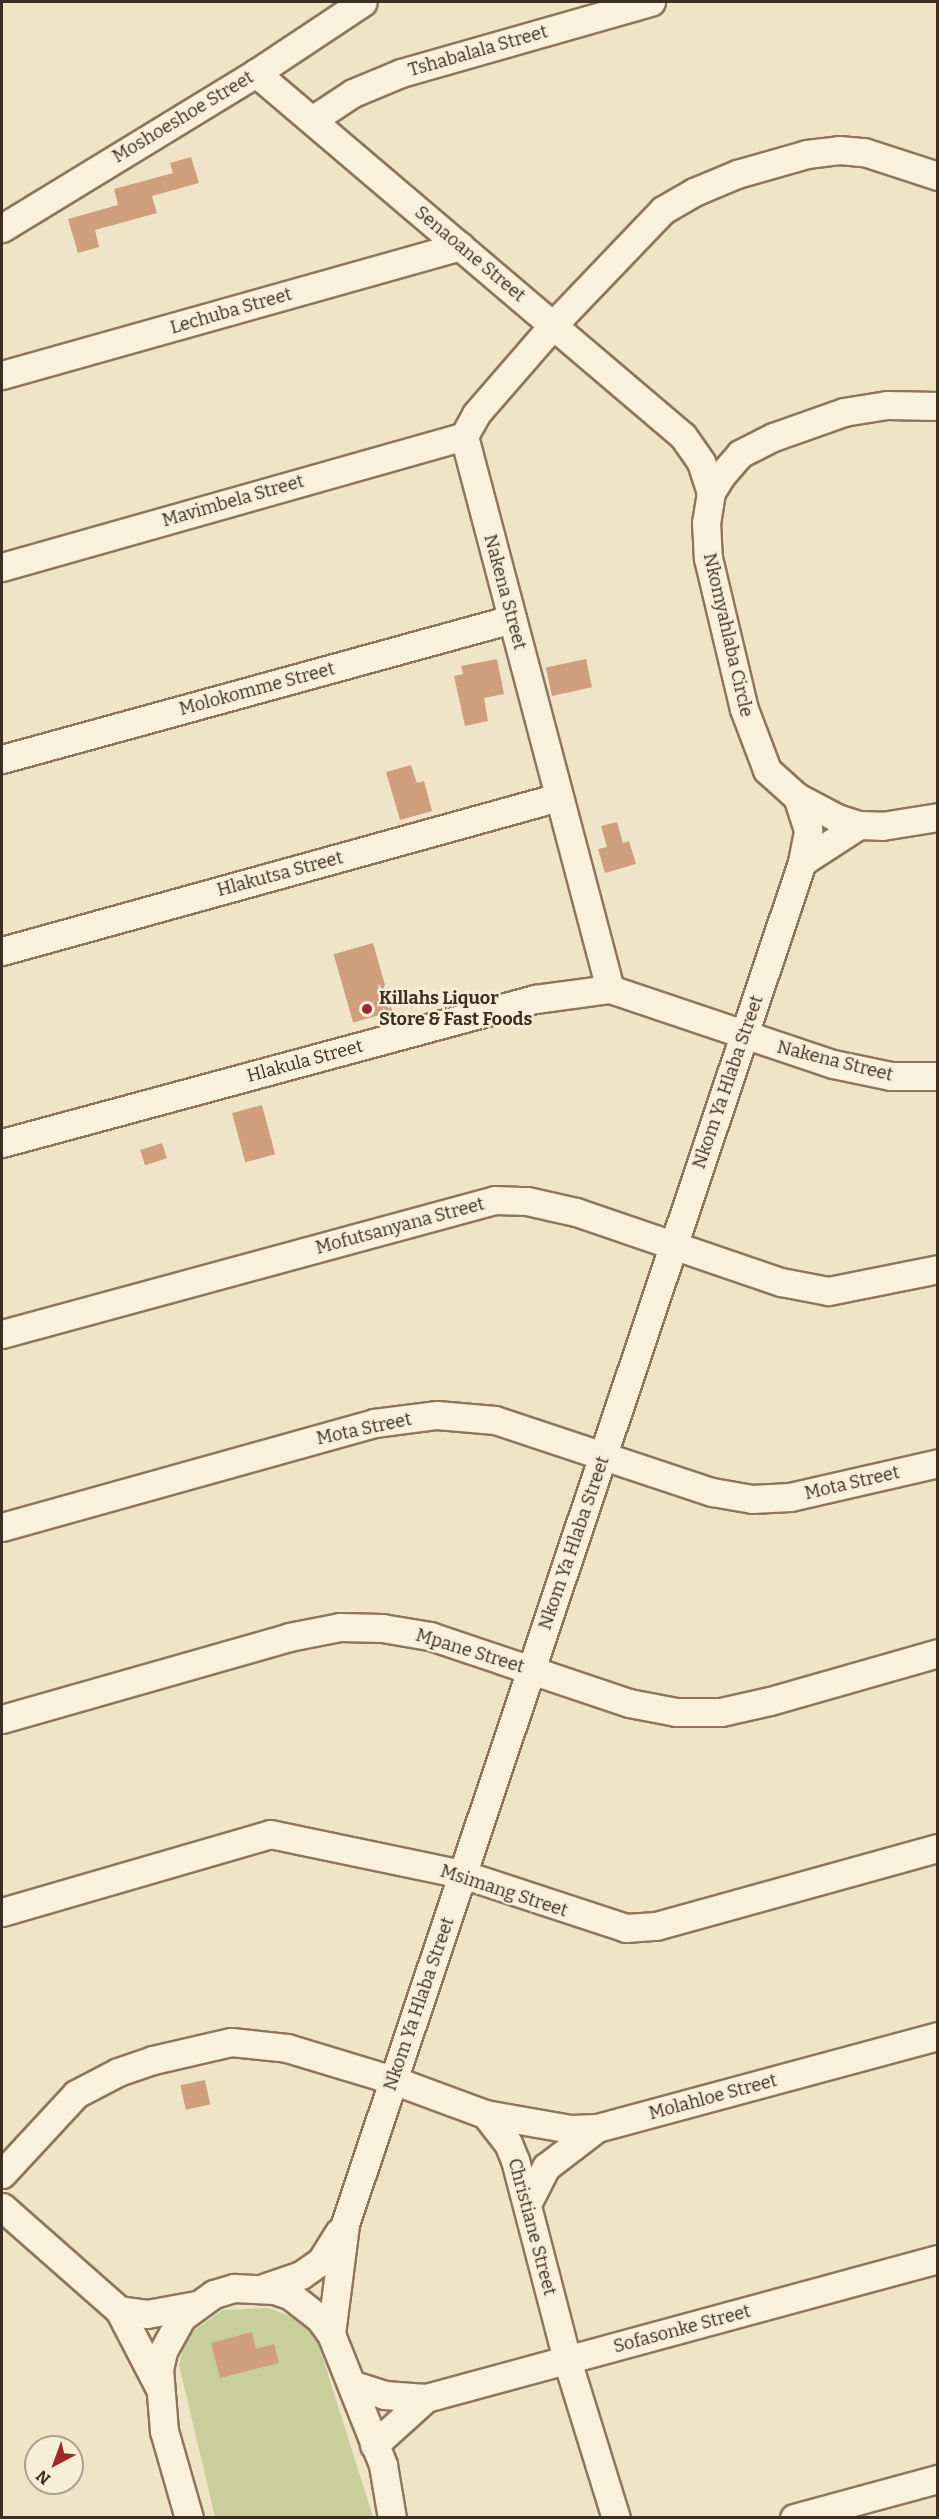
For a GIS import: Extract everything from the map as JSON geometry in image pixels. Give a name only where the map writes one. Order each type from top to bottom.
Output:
[{"type":"street","name":"Moshoeshoe Street","points":[[2,228],[256,73],[363,2]]},
{"type":"street","name":"Tshabalala Street","points":[[312,120],[353,93],[401,73],[651,2]]},
{"type":"street","name":"Senaoane Street","points":[[256,73],[683,436],[701,462],[711,492]]},
{"type":"street","points":[[464,436],[476,414],[553,325],[663,210],[694,192],[737,174],[807,154],[839,150],[864,152],[938,176]]},
{"type":"street","name":"Lechuba Street","points":[[2,375],[460,246]]},
{"type":"street","name":"Nkomyahlaba Circle","points":[[935,403],[887,405],[844,412],[772,437],[740,454],[711,492],[706,522],[708,558],[744,709],[767,770],[796,797],[837,819],[859,825],[882,826],[938,817]]},
{"type":"street","name":"Mavimbela Street","points":[[2,567],[464,436]]},
{"type":"street","name":"Nakena Street","points":[[464,436],[609,989],[744,1037],[833,1064],[891,1076],[938,1076]]},
{"type":"street","name":"Senaoane Street","points":[[683,436],[740,454]]},
{"type":"street","name":"Molokomme Street","points":[[2,759],[512,619]]},
{"type":"street","name":"Hlakutsa Street","points":[[2,951],[559,797]]},
{"type":"street","name":"Nkom Ya Hlaba Street","points":[[331,2334],[345,2224],[802,862],[808,830],[796,797]]},
{"type":"street","points":[[802,862],[859,825]]},
{"type":"street","name":"Hlakula Street","points":[[2,1143],[535,999],[609,989]]},
{"type":"street","name":"Mofutsanyana Street","points":[[2,1334],[495,1200],[527,1201],[576,1212],[781,1282],[828,1291],[938,1269]]},
{"type":"street","name":"Mota Street","points":[[2,1527],[374,1423],[437,1415],[495,1420],[602,1458],[712,1492],[752,1499],[790,1497],[938,1463]]},
{"type":"street","name":"Mpane Street","points":[[2,1719],[289,1637],[340,1627],[382,1628],[430,1636],[629,1703],[676,1712],[720,1712],[938,1653]]},
{"type":"street","name":"Msimang Street","points":[[2,1912],[270,1834],[462,1874],[626,1928],[656,1926],[938,1848]]},
{"type":"street","name":"Molahloe Street","points":[[485,2114],[571,2129],[597,2128],[938,2036]]},
{"type":"street","points":[[2,2174],[76,2094],[118,2072],[194,2049],[231,2042],[261,2043],[393,2080],[485,2114]]},
{"type":"street","name":"Christiane Street","points":[[485,2114],[508,2143],[567,2360],[616,2517]]},
{"type":"street","points":[[526,2204],[534,2185],[552,2161],[597,2128]]},
{"type":"street","points":[[2,2207],[119,2310],[159,2388]]},
{"type":"street","name":"Nkom Ya Hlaba Street","points":[[261,2289],[289,2282],[314,2265],[345,2224]]},
{"type":"street","name":"Sofasonke Street","points":[[354,2385],[384,2395],[426,2398],[938,2259]]},
{"type":"street","points":[[119,2310],[147,2314],[196,2305],[234,2288],[261,2289],[291,2296],[306,2306],[331,2334],[354,2385],[382,2464],[392,2517]]},
{"type":"street","points":[[189,2517],[164,2431],[159,2388],[163,2350],[182,2318],[196,2305]]},
{"type":"street","name":"Sofasonke Street","points":[[374,2445],[426,2398]]},
{"type":"street","points":[[794,2517],[938,2479]]},
{"type":"green space","points":[[268,2308],[298,2319],[317,2339],[373,2517],[215,2517],[179,2365],[183,2349],[193,2331],[223,2310]]},
{"type":"building","points":[[191,157],[199,183],[152,196],[157,213],[95,230],[99,247],[78,253],[68,219],[118,205],[114,189],[173,173],[170,163]]},
{"type":"building","points":[[497,659],[504,694],[484,698],[488,721],[465,726],[454,676],[463,674],[461,666]]},
{"type":"building","points":[[586,659],[592,687],[552,696],[546,668]]},
{"type":"building","points":[[411,765],[417,783],[424,781],[432,811],[400,820],[386,772]]},
{"type":"building","points":[[617,822],[623,843],[629,841],[636,864],[605,873],[598,849],[607,847],[601,826]]},
{"type":"building","points":[[373,943],[393,1011],[353,1023],[334,954]]},
{"type":"building","points":[[262,1105],[275,1154],[245,1162],[232,1113]]},
{"type":"building","points":[[162,1143],[167,1158],[145,1165],[140,1150]]},
{"type":"building","points":[[205,2080],[210,2104],[186,2110],[181,2085]]},
{"type":"building","points":[[252,2332],[256,2349],[274,2344],[279,2363],[220,2378],[211,2343]]},
{"type":"place","name":"Killahs Liquor Store & Fast Foods","points":[[367,1009]]}]
